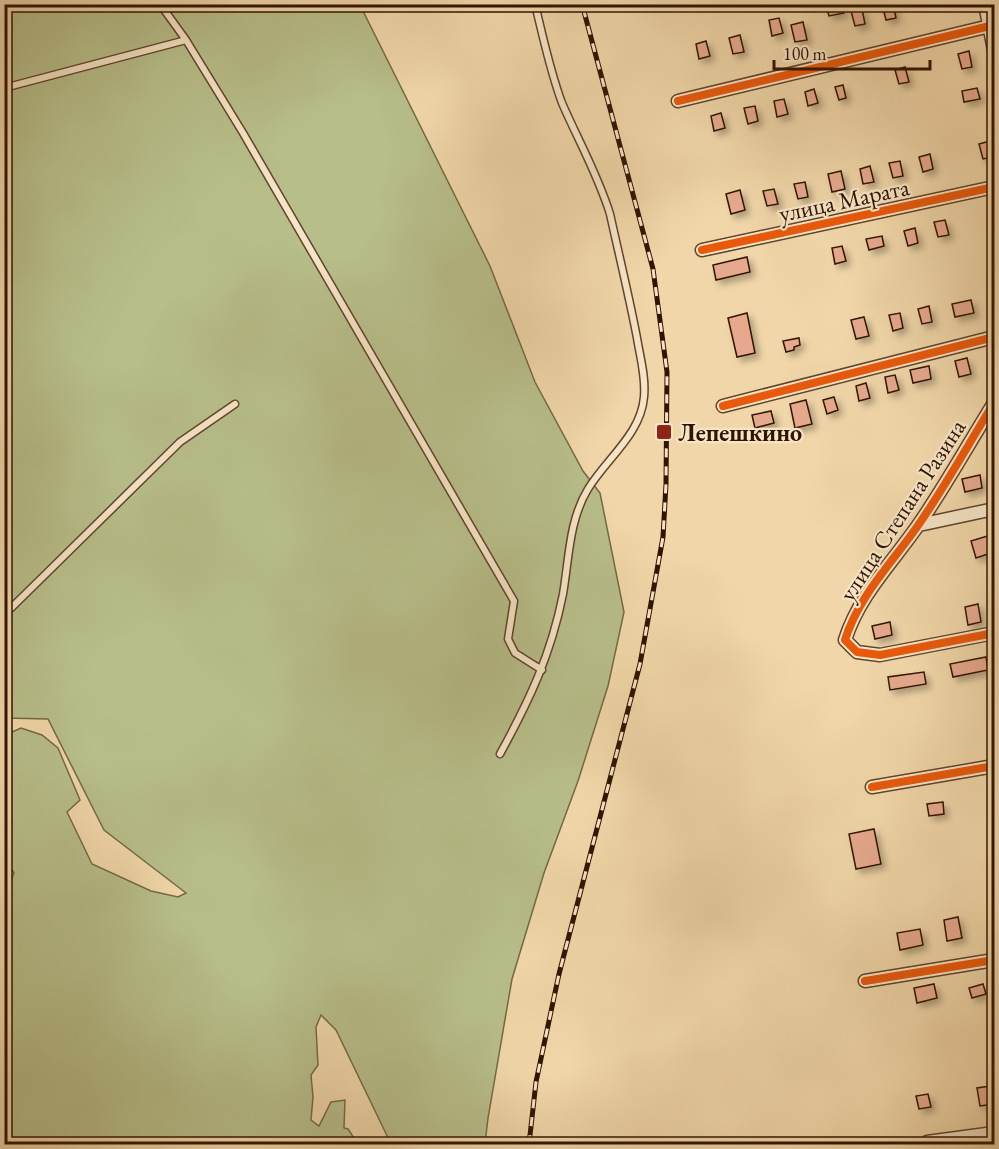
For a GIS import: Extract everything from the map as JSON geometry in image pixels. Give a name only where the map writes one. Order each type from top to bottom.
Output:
[{"type":"street","points":[[984,4],[992,26],[994,50]]},
{"type":"street","points":[[678,101],[992,26]]},
{"type":"street","name":"улица Марата","points":[[702,250],[994,187]]},
{"type":"street","points":[[723,406],[994,337]]},
{"type":"street","name":"улица Степана Разина","points":[[994,403],[919,525],[869,590],[849,626],[845,640],[857,652],[880,655],[994,633]]},
{"type":"street","points":[[919,525],[994,509]]},
{"type":"street","points":[[872,787],[994,766]]},
{"type":"street","points":[[865,981],[994,960]]},
{"type":"street","points":[[927,1142],[994,1133]]},
{"type":"lane","points":[[160,4],[186,40],[243,133],[514,601],[508,639],[515,653],[542,670]]},
{"type":"lane","points":[[500,754],[542,670],[563,594],[567,558],[579,508],[588,489],[628,438],[636,424],[644,394],[644,377],[610,213],[552,74],[535,4]]},
{"type":"lane","points":[[4,88],[186,40]]},
{"type":"lane","points":[[4,615],[180,442],[235,404]]},
{"type":"green space","points":[[4,5],[360,5],[490,266],[535,382],[583,471],[600,493],[624,612],[608,686],[578,781],[544,873],[512,979],[485,1144],[391,1144],[336,1030],[321,1015],[316,1027],[318,1065],[311,1075],[313,1097],[311,1120],[319,1126],[331,1102],[345,1100],[344,1128],[348,1129],[356,1141],[354,1144],[5,1144],[4,887],[10,883],[14,873],[6,853],[12,821],[5,816],[5,735],[21,728],[42,735],[58,748],[80,800],[67,812],[92,864],[151,891],[178,897],[186,893],[104,830],[48,719],[5,718]]},
{"type":"building","points":[[842,4],[844,13],[829,16],[826,6]]},
{"type":"building","points":[[882,4],[893,4],[896,18],[886,20]]},
{"type":"building","points":[[862,9],[865,24],[855,26],[851,11]]},
{"type":"building","points":[[779,18],[783,33],[772,36],[769,20]]},
{"type":"building","points":[[803,22],[807,40],[795,42],[791,25]]},
{"type":"building","points":[[740,35],[744,52],[733,54],[729,38]]},
{"type":"building","points":[[706,41],[710,56],[699,59],[696,44]]},
{"type":"building","points":[[969,51],[972,67],[962,69],[958,54]]},
{"type":"building","points":[[905,67],[909,82],[899,84],[895,70]]},
{"type":"building","points":[[843,85],[846,98],[839,100],[835,87]]},
{"type":"building","points":[[977,88],[980,99],[964,102],[962,91]]},
{"type":"building","points":[[814,89],[818,103],[808,106],[805,92]]},
{"type":"building","points":[[784,99],[788,114],[777,117],[774,101]]},
{"type":"building","points":[[755,106],[758,121],[748,124],[744,108]]},
{"type":"building","points":[[721,113],[725,128],[714,131],[711,116]]},
{"type":"building","points":[[990,141],[993,157],[983,159],[979,144]]},
{"type":"building","points":[[930,154],[933,169],[923,172],[919,157]]},
{"type":"building","points":[[900,161],[903,176],[893,178],[889,163]]},
{"type":"building","points":[[870,166],[874,182],[863,184],[860,169]]},
{"type":"building","points":[[841,171],[845,189],[832,192],[828,174]]},
{"type":"building","points":[[805,182],[808,197],[798,199],[794,184]]},
{"type":"building","points":[[774,189],[778,204],[767,206],[763,191]]},
{"type":"building","points":[[740,190],[745,210],[731,214],[726,194]]},
{"type":"building","points":[[945,220],[949,235],[938,237],[934,222]]},
{"type":"building","points":[[915,228],[918,243],[908,246],[904,231]]},
{"type":"building","points":[[882,236],[884,246],[869,250],[866,239]]},
{"type":"building","points":[[842,246],[846,261],[835,264],[832,248]]},
{"type":"building","points":[[747,257],[750,272],[716,280],[713,265]]},
{"type":"building","points":[[971,300],[974,313],[955,317],[952,304]]},
{"type":"building","points":[[929,306],[932,322],[922,324],[918,309]]},
{"type":"building","points":[[747,313],[755,353],[737,357],[728,318]]},
{"type":"building","points":[[900,313],[903,328],[893,331],[889,315]]},
{"type":"building","points":[[864,317],[869,336],[856,339],[851,320]]},
{"type":"building","points":[[799,338],[800,345],[786,352],[783,341]]},
{"type":"building","points":[[967,358],[971,374],[959,377],[955,361]]},
{"type":"building","points":[[929,366],[931,379],[913,383],[910,370]]},
{"type":"building","points":[[895,375],[899,390],[888,393],[885,377]]},
{"type":"building","points":[[866,383],[870,398],[859,401],[856,386]]},
{"type":"building","points":[[834,397],[838,410],[827,414],[823,400]]},
{"type":"building","points":[[806,400],[812,424],[795,428],[790,404]]},
{"type":"building","points":[[771,411],[774,423],[755,428],[752,415]]},
{"type":"building","points":[[980,475],[982,488],[965,492],[962,479]]},
{"type":"building","points":[[994,534],[994,552],[976,558],[971,541]]},
{"type":"building","points":[[978,604],[981,622],[968,625],[965,607]]},
{"type":"building","points":[[890,622],[892,635],[875,639],[872,626]]},
{"type":"building","points":[[986,657],[988,670],[953,677],[950,664]]},
{"type":"building","points":[[924,672],[926,684],[890,690],[888,677]]},
{"type":"building","points":[[943,802],[944,814],[929,816],[927,804]]},
{"type":"building","points":[[874,829],[881,864],[856,869],[849,834]]},
{"type":"building","points":[[958,917],[962,938],[947,941],[944,920]]},
{"type":"building","points":[[920,929],[923,945],[900,950],[897,933]]},
{"type":"building","points":[[934,984],[937,998],[917,1003],[914,988]]},
{"type":"building","points":[[983,984],[986,994],[972,998],[969,988]]},
{"type":"building","points":[[990,1086],[994,1104],[980,1106],[977,1088]]},
{"type":"building","points":[[928,1094],[931,1107],[919,1109],[916,1096]]},
{"type":"railway","points":[[529,1144],[536,1082],[559,974],[640,664],[663,537],[666,484],[667,372],[653,269],[582,4]]},
{"type":"cycle path","points":[[678,101],[994,25]]},
{"type":"cycle path","points":[[702,250],[994,187]]},
{"type":"cycle path","points":[[723,406],[994,337]]},
{"type":"cycle path","points":[[994,403],[929,509],[877,579],[859,608],[845,640],[857,652],[880,655],[994,633]]},
{"type":"cycle path","points":[[872,787],[994,766]]},
{"type":"cycle path","points":[[865,981],[994,960]]},
{"type":"place","name":"Лепешкино","points":[[664,432]]}]
